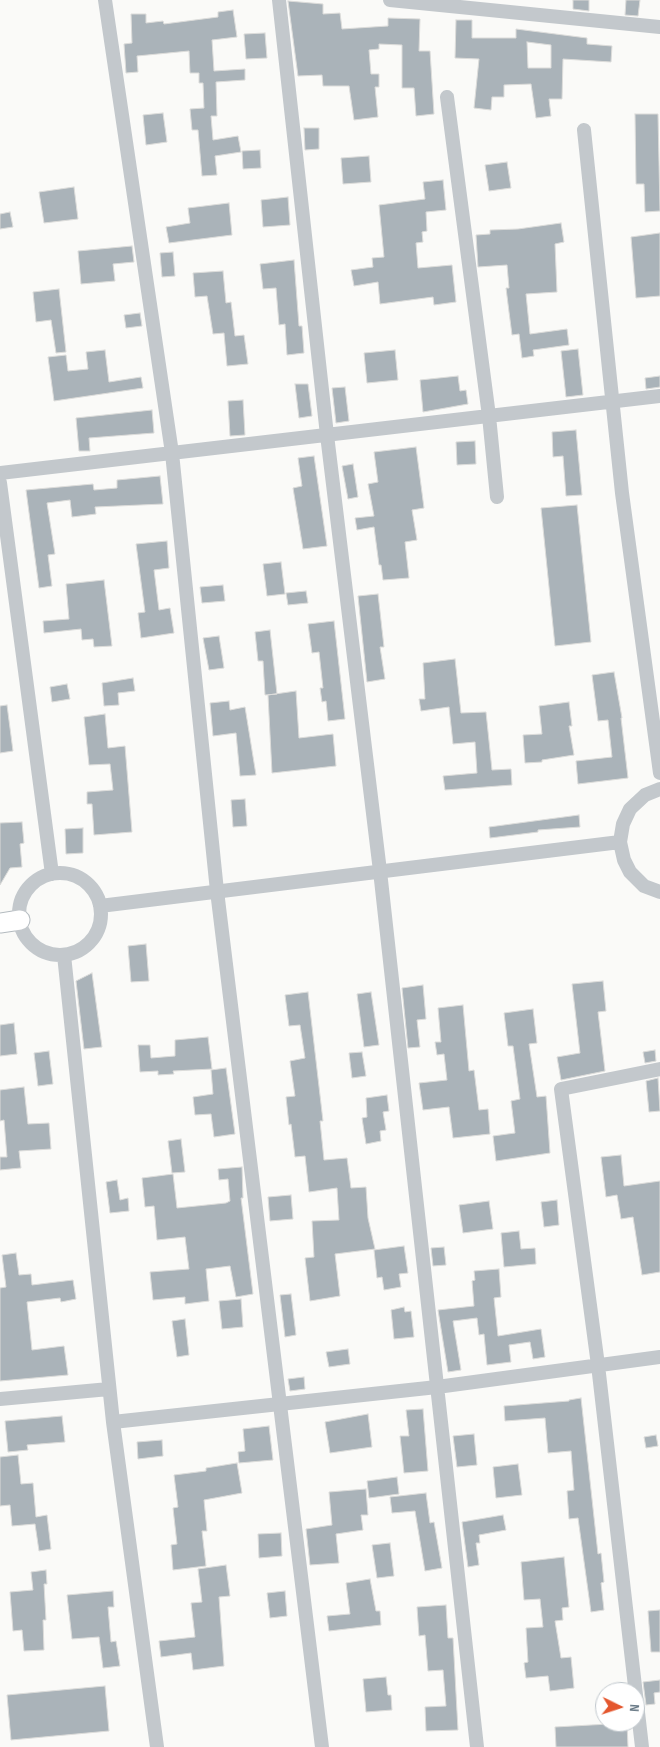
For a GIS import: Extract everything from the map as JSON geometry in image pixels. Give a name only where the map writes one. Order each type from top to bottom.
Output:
[{"type":"street","points":[[105,0],[172,453],[217,891],[322,1747]]},
{"type":"street","points":[[279,0],[327,435],[380,871],[477,1747]]},
{"type":"street","points":[[390,0],[660,28]]},
{"type":"street","points":[[447,97],[497,496]]},
{"type":"street","points":[[584,130],[612,402],[639,634],[660,773]]},
{"type":"street","points":[[0,473],[660,396]]},
{"type":"street","points":[[0,483],[52,874]]},
{"type":"street","points":[[660,789],[645,795],[630,810],[623,824],[620,842],[624,860],[630,872],[644,886],[660,892]]},
{"type":"street","points":[[100,906],[620,842]]},
{"type":"street","points":[[52,874],[70,875],[86,883],[100,906],[99,926],[90,942],[73,953],[64,955],[44,952],[35,947],[22,930],[19,910],[26,891],[42,878],[52,874]]},
{"type":"street","points":[[0,923],[20,920]]},
{"type":"street","points":[[64,955],[109,1389],[157,1747]]},
{"type":"street","points":[[642,1747],[598,1365],[561,1089],[660,1069]]},
{"type":"street","points":[[113,1422],[437,1387],[660,1357]]},
{"type":"street","points":[[0,1400],[109,1389]]},
{"type":"building","points":[[573,0],[589,0],[589,11],[573,9]]},
{"type":"building","points":[[626,0],[640,0],[638,16],[625,15]]},
{"type":"building","points":[[288,1],[323,4],[323,14],[340,13],[342,29],[388,26],[388,18],[420,19],[419,51],[430,51],[434,114],[416,116],[414,88],[402,88],[402,45],[379,44],[379,49],[369,50],[371,74],[379,74],[379,87],[375,87],[378,117],[354,120],[349,86],[323,86],[322,75],[298,76]]},
{"type":"building","points":[[233,10],[237,37],[212,40],[214,71],[245,69],[245,80],[216,82],[217,116],[211,116],[213,140],[238,136],[241,152],[215,156],[217,175],[202,176],[198,130],[192,130],[190,109],[204,108],[203,83],[199,83],[199,73],[190,73],[189,51],[137,56],[138,72],[126,73],[124,44],[132,43],[131,14],[146,14],[146,23],[163,21],[164,24],[218,17],[218,12]]},
{"type":"building","points":[[456,20],[472,20],[472,38],[516,38],[516,29],[587,38],[587,44],[612,46],[611,62],[563,59],[562,99],[549,99],[551,116],[536,118],[531,84],[504,85],[504,97],[492,97],[491,110],[474,108],[479,59],[455,58]],"holes":[[[527,42],[551,45],[551,68],[528,68]]]},
{"type":"building","points":[[265,33],[267,58],[246,59],[244,34]]},
{"type":"building","points":[[163,113],[167,142],[146,145],[143,115]]},
{"type":"building","points":[[635,114],[658,114],[660,211],[645,212],[644,184],[636,184]]},
{"type":"building","points":[[304,128],[319,128],[319,149],[305,150]]},
{"type":"building","points":[[260,150],[261,168],[243,169],[242,151]]},
{"type":"building","points":[[369,156],[371,182],[343,184],[341,158]]},
{"type":"building","points":[[507,162],[511,188],[489,191],[485,165]]},
{"type":"building","points":[[443,180],[446,210],[426,212],[427,231],[422,232],[423,242],[416,243],[418,268],[452,265],[456,302],[434,305],[433,297],[380,304],[378,282],[354,286],[351,270],[373,267],[372,258],[384,257],[379,205],[425,199],[423,182]]},
{"type":"building","points":[[74,187],[78,219],[44,223],[39,192]]},
{"type":"building","points":[[288,197],[290,225],[263,227],[261,200]]},
{"type":"building","points":[[229,203],[232,235],[169,243],[166,227],[190,223],[188,208]]},
{"type":"building","points":[[10,212],[13,227],[0,229],[0,214]]},
{"type":"building","points":[[561,223],[564,242],[555,244],[557,292],[526,294],[530,334],[567,329],[569,345],[533,350],[534,356],[522,358],[519,334],[512,335],[506,288],[509,288],[507,265],[478,267],[476,235],[490,234],[490,230],[518,229]]},
{"type":"building","points":[[660,233],[660,296],[636,298],[631,237]]},
{"type":"building","points":[[132,246],[134,262],[113,264],[115,281],[81,284],[78,251]]},
{"type":"building","points":[[173,252],[175,276],[162,277],[160,253]]},
{"type":"building","points":[[294,260],[299,326],[302,326],[304,353],[287,355],[285,324],[279,325],[276,288],[263,289],[260,264]]},
{"type":"building","points":[[223,271],[226,303],[231,302],[235,336],[244,335],[248,364],[227,366],[224,333],[213,334],[207,296],[195,297],[193,273]]},
{"type":"building","points":[[59,289],[66,352],[56,353],[51,320],[36,322],[33,292]]},
{"type":"building","points":[[140,313],[142,326],[126,328],[124,315]]},
{"type":"building","points":[[578,349],[583,395],[566,397],[561,351]]},
{"type":"building","points":[[105,350],[109,382],[141,377],[143,388],[54,401],[48,357],[66,355],[68,371],[88,369],[86,352]]},
{"type":"building","points":[[395,350],[398,380],[367,383],[364,353]]},
{"type":"building","points":[[458,376],[460,391],[466,390],[468,404],[423,412],[420,380]]},
{"type":"building","points":[[660,376],[660,387],[646,389],[645,378]]},
{"type":"building","points":[[295,384],[308,384],[312,416],[299,418]]},
{"type":"building","points":[[345,387],[349,421],[336,423],[332,388]]},
{"type":"building","points":[[243,400],[245,435],[230,436],[228,401]]},
{"type":"building","points":[[152,410],[154,433],[89,438],[90,451],[79,451],[76,418]]},
{"type":"building","points":[[576,430],[582,495],[566,496],[563,456],[553,457],[552,432]]},
{"type":"building","points":[[475,441],[476,464],[457,465],[456,442]]},
{"type":"building","points":[[416,447],[424,508],[412,510],[417,540],[405,542],[409,578],[383,580],[374,527],[357,530],[355,518],[374,516],[368,484],[378,482],[374,452]]},
{"type":"building","points":[[314,456],[327,546],[303,549],[293,488],[302,486],[298,458]]},
{"type":"building","points":[[353,464],[358,497],[348,499],[342,466]]},
{"type":"building","points":[[160,476],[163,504],[95,507],[96,514],[72,517],[70,500],[47,503],[55,554],[48,555],[52,586],[39,588],[26,490],[93,484],[94,490],[117,488],[117,480]]},
{"type":"building","points":[[577,505],[591,642],[555,646],[541,508]]},
{"type":"building","points":[[167,541],[169,568],[154,570],[159,610],[170,608],[174,633],[141,638],[138,613],[145,612],[136,544]]},
{"type":"building","points":[[281,562],[285,594],[267,596],[263,564]]},
{"type":"building","points":[[104,580],[112,646],[94,647],[93,639],[82,640],[81,629],[44,633],[43,621],[69,619],[66,584]]},
{"type":"building","points":[[223,585],[225,601],[202,603],[200,587]]},
{"type":"building","points":[[306,591],[308,603],[288,605],[286,593]]},
{"type":"building","points":[[378,594],[384,647],[380,647],[385,679],[367,682],[358,596]]},
{"type":"building","points":[[334,621],[345,719],[328,721],[326,701],[322,702],[320,688],[323,688],[319,652],[312,653],[308,624]]},
{"type":"building","points":[[270,630],[277,694],[265,695],[263,661],[258,661],[255,632]]},
{"type":"building","points":[[219,636],[224,668],[209,670],[203,638]]},
{"type":"building","points":[[455,659],[461,713],[486,712],[492,770],[511,769],[512,785],[445,790],[443,776],[477,773],[475,742],[453,744],[449,707],[421,711],[419,699],[425,699],[423,663]]},
{"type":"building","points":[[614,672],[622,718],[628,778],[578,784],[576,761],[612,757],[608,720],[598,721],[592,675]]},
{"type":"building","points":[[133,678],[135,691],[118,693],[119,705],[104,706],[102,683]]},
{"type":"building","points":[[67,684],[70,699],[52,702],[50,687]]},
{"type":"building","points":[[296,691],[299,738],[333,734],[336,766],[272,773],[268,695]]},
{"type":"building","points":[[229,701],[230,710],[245,707],[256,775],[240,776],[236,733],[213,736],[210,703]]},
{"type":"building","points":[[569,702],[572,726],[569,726],[574,755],[542,760],[542,762],[525,763],[523,735],[542,734],[539,706]]},
{"type":"building","points":[[7,705],[13,751],[0,753],[0,706]]},
{"type":"building","points":[[105,714],[108,748],[125,746],[132,832],[94,835],[92,804],[87,804],[87,792],[113,790],[110,764],[89,765],[84,717]]},
{"type":"building","points":[[245,799],[247,826],[233,827],[231,800]]},
{"type":"building","points":[[579,815],[580,827],[538,830],[538,832],[490,838],[489,827]]},
{"type":"building","points":[[22,822],[24,843],[20,844],[22,867],[10,868],[0,885],[0,823]]},
{"type":"building","points":[[83,828],[83,853],[66,854],[65,829]]},
{"type":"building","points":[[146,944],[149,981],[131,982],[128,946]]},
{"type":"building","points":[[92,973],[102,1047],[84,1049],[76,981]]},
{"type":"building","points":[[603,981],[606,1011],[598,1012],[605,1071],[561,1080],[557,1057],[580,1053],[572,984]]},
{"type":"building","points":[[423,985],[426,1019],[417,1020],[420,1047],[408,1048],[402,988]]},
{"type":"building","points":[[308,992],[323,1121],[320,1121],[324,1160],[347,1158],[351,1188],[366,1187],[368,1218],[375,1249],[335,1254],[340,1296],[310,1301],[305,1258],[314,1257],[312,1221],[339,1220],[337,1188],[309,1192],[305,1156],[295,1157],[291,1124],[289,1125],[286,1097],[295,1096],[290,1061],[305,1058],[300,1025],[289,1026],[285,995]]},
{"type":"building","points":[[371,992],[379,1045],[364,1047],[357,994]]},
{"type":"building","points":[[463,1005],[469,1071],[474,1070],[479,1110],[488,1109],[490,1134],[453,1138],[449,1107],[423,1110],[419,1083],[447,1080],[444,1054],[437,1055],[435,1042],[441,1042],[438,1008]]},
{"type":"building","points":[[533,1009],[537,1043],[529,1044],[537,1097],[546,1096],[550,1153],[496,1161],[493,1136],[515,1133],[511,1101],[520,1099],[513,1046],[508,1046],[504,1013]]},
{"type":"building","points":[[14,1023],[17,1054],[0,1056],[0,1025]]},
{"type":"building","points":[[208,1037],[212,1069],[173,1071],[174,1074],[158,1075],[158,1071],[140,1072],[138,1045],[150,1045],[151,1058],[175,1056],[175,1040]]},
{"type":"building","points":[[655,1050],[656,1061],[645,1063],[643,1052]]},
{"type":"building","points":[[49,1051],[53,1084],[38,1086],[34,1053]]},
{"type":"building","points":[[362,1052],[366,1076],[352,1078],[349,1053]]},
{"type":"building","points":[[226,1068],[235,1134],[214,1137],[211,1114],[195,1115],[193,1097],[213,1094],[211,1070]]},
{"type":"building","points":[[658,1078],[660,1111],[649,1112],[646,1081]]},
{"type":"building","points":[[24,1087],[28,1124],[49,1123],[51,1149],[19,1151],[21,1168],[0,1170],[0,1157],[7,1157],[4,1120],[0,1121],[0,1090]]},
{"type":"building","points":[[387,1095],[389,1111],[383,1112],[386,1130],[380,1131],[381,1141],[366,1144],[362,1118],[367,1117],[366,1098]]},
{"type":"building","points":[[181,1139],[185,1172],[172,1173],[168,1141]]},
{"type":"building","points":[[621,1155],[624,1186],[660,1181],[660,1272],[642,1275],[633,1217],[621,1219],[617,1195],[606,1197],[601,1157]]},
{"type":"building","points":[[242,1167],[243,1198],[241,1198],[253,1294],[236,1297],[230,1266],[206,1269],[209,1301],[185,1304],[185,1297],[153,1300],[150,1272],[189,1269],[185,1237],[157,1240],[154,1206],[145,1207],[142,1178],[173,1174],[177,1208],[226,1203],[230,1201],[228,1179],[219,1180],[218,1169]]},
{"type":"building","points":[[117,1180],[120,1200],[128,1198],[129,1211],[110,1213],[106,1182]]},
{"type":"building","points":[[291,1195],[293,1219],[270,1221],[268,1197]]},
{"type":"building","points":[[557,1200],[559,1225],[544,1227],[541,1202]]},
{"type":"building","points":[[489,1201],[493,1229],[463,1233],[459,1205]]},
{"type":"building","points":[[519,1231],[521,1249],[535,1248],[536,1264],[504,1267],[501,1233]]},
{"type":"building","points":[[404,1246],[408,1273],[399,1274],[401,1287],[384,1290],[382,1277],[377,1278],[374,1250]]},
{"type":"building","points":[[444,1247],[446,1265],[433,1266],[431,1248]]},
{"type":"building","points":[[16,1253],[19,1275],[31,1274],[32,1285],[73,1280],[76,1299],[61,1302],[60,1298],[27,1302],[32,1350],[64,1346],[68,1375],[0,1381],[0,1288],[6,1287],[2,1255]]},
{"type":"building","points":[[499,1269],[501,1297],[494,1298],[498,1336],[541,1329],[545,1357],[533,1359],[530,1342],[509,1345],[511,1362],[487,1365],[484,1334],[479,1335],[477,1318],[453,1321],[461,1370],[448,1372],[438,1310],[474,1306],[472,1281],[475,1280],[474,1271]]},
{"type":"building","points":[[291,1294],[296,1335],[285,1337],[280,1295]]},
{"type":"building","points":[[241,1299],[243,1327],[222,1329],[219,1301]]},
{"type":"building","points":[[404,1307],[405,1312],[411,1311],[414,1337],[394,1339],[391,1310]]},
{"type":"building","points":[[185,1319],[189,1355],[177,1357],[172,1321]]},
{"type":"building","points":[[348,1349],[350,1364],[329,1367],[326,1352]]},
{"type":"building","points":[[304,1377],[305,1389],[290,1391],[288,1379]]},
{"type":"building","points":[[581,1398],[598,1554],[601,1553],[604,1582],[601,1583],[604,1610],[591,1612],[578,1518],[569,1519],[567,1491],[574,1490],[571,1451],[548,1453],[545,1418],[505,1421],[504,1406],[569,1401]]},
{"type":"building","points":[[423,1409],[428,1471],[404,1473],[400,1436],[409,1436],[406,1410]]},
{"type":"building","points":[[368,1414],[372,1447],[330,1453],[325,1422]]},
{"type":"building","points":[[62,1416],[65,1442],[27,1445],[28,1450],[8,1452],[5,1421]]},
{"type":"building","points":[[269,1426],[273,1460],[239,1463],[238,1452],[245,1451],[243,1429]]},
{"type":"building","points":[[474,1434],[477,1465],[457,1467],[453,1436]]},
{"type":"building","points":[[656,1435],[658,1446],[646,1448],[644,1437]]},
{"type":"building","points":[[162,1440],[163,1456],[138,1459],[137,1442]]},
{"type":"building","points":[[18,1455],[21,1484],[33,1483],[36,1517],[47,1515],[51,1549],[39,1551],[35,1524],[12,1526],[10,1505],[0,1506],[0,1457]]},
{"type":"building","points":[[237,1463],[242,1493],[204,1500],[207,1531],[202,1531],[206,1566],[173,1570],[171,1545],[177,1544],[173,1508],[178,1507],[174,1475],[206,1471],[206,1468]]},
{"type":"building","points":[[518,1464],[522,1495],[496,1498],[493,1467]]},
{"type":"building","points":[[397,1477],[399,1494],[369,1498],[367,1481]]},
{"type":"building","points":[[366,1489],[368,1515],[361,1515],[363,1530],[336,1534],[339,1563],[310,1565],[306,1529],[332,1525],[329,1492]]},
{"type":"building","points":[[426,1493],[430,1523],[434,1522],[442,1568],[425,1571],[415,1511],[392,1513],[390,1497]]},
{"type":"building","points":[[503,1515],[506,1530],[479,1535],[480,1543],[476,1543],[479,1565],[468,1567],[462,1522]]},
{"type":"building","points":[[281,1533],[282,1556],[259,1558],[258,1534]]},
{"type":"building","points":[[390,1543],[394,1576],[377,1578],[372,1545]]},
{"type":"building","points":[[564,1557],[569,1607],[562,1608],[563,1620],[555,1621],[561,1658],[571,1657],[574,1688],[550,1691],[548,1676],[526,1678],[524,1663],[528,1662],[526,1628],[543,1627],[540,1599],[524,1600],[521,1562]]},
{"type":"building","points":[[226,1565],[230,1596],[219,1597],[224,1666],[193,1670],[191,1653],[161,1657],[159,1641],[195,1637],[191,1603],[202,1602],[198,1569]]},
{"type":"building","points":[[46,1570],[47,1584],[44,1584],[46,1620],[43,1620],[44,1650],[24,1651],[22,1630],[13,1631],[10,1592],[33,1590],[31,1572]]},
{"type":"building","points":[[370,1579],[376,1611],[380,1611],[381,1625],[329,1631],[327,1616],[350,1614],[346,1583]]},
{"type":"building","points":[[113,1591],[114,1607],[108,1607],[111,1642],[116,1641],[120,1666],[103,1668],[99,1637],[72,1639],[67,1595]]},
{"type":"building","points":[[285,1591],[287,1616],[270,1618],[267,1593]]},
{"type":"building","points":[[446,1605],[448,1638],[453,1638],[458,1730],[426,1731],[425,1707],[446,1706],[443,1670],[428,1671],[425,1635],[419,1636],[417,1607]]},
{"type":"building","points":[[660,1610],[660,1652],[651,1652],[648,1611]]},
{"type":"building","points":[[386,1677],[388,1695],[391,1695],[392,1710],[366,1712],[363,1679]]},
{"type":"building","points":[[660,1680],[660,1692],[654,1693],[655,1704],[646,1705],[645,1682],[643,1682]]},
{"type":"building","points":[[105,1686],[109,1731],[11,1740],[7,1695]]},
{"type":"building","points":[[595,1725],[595,1732],[627,1732],[628,1747],[556,1747],[555,1727]]}]
